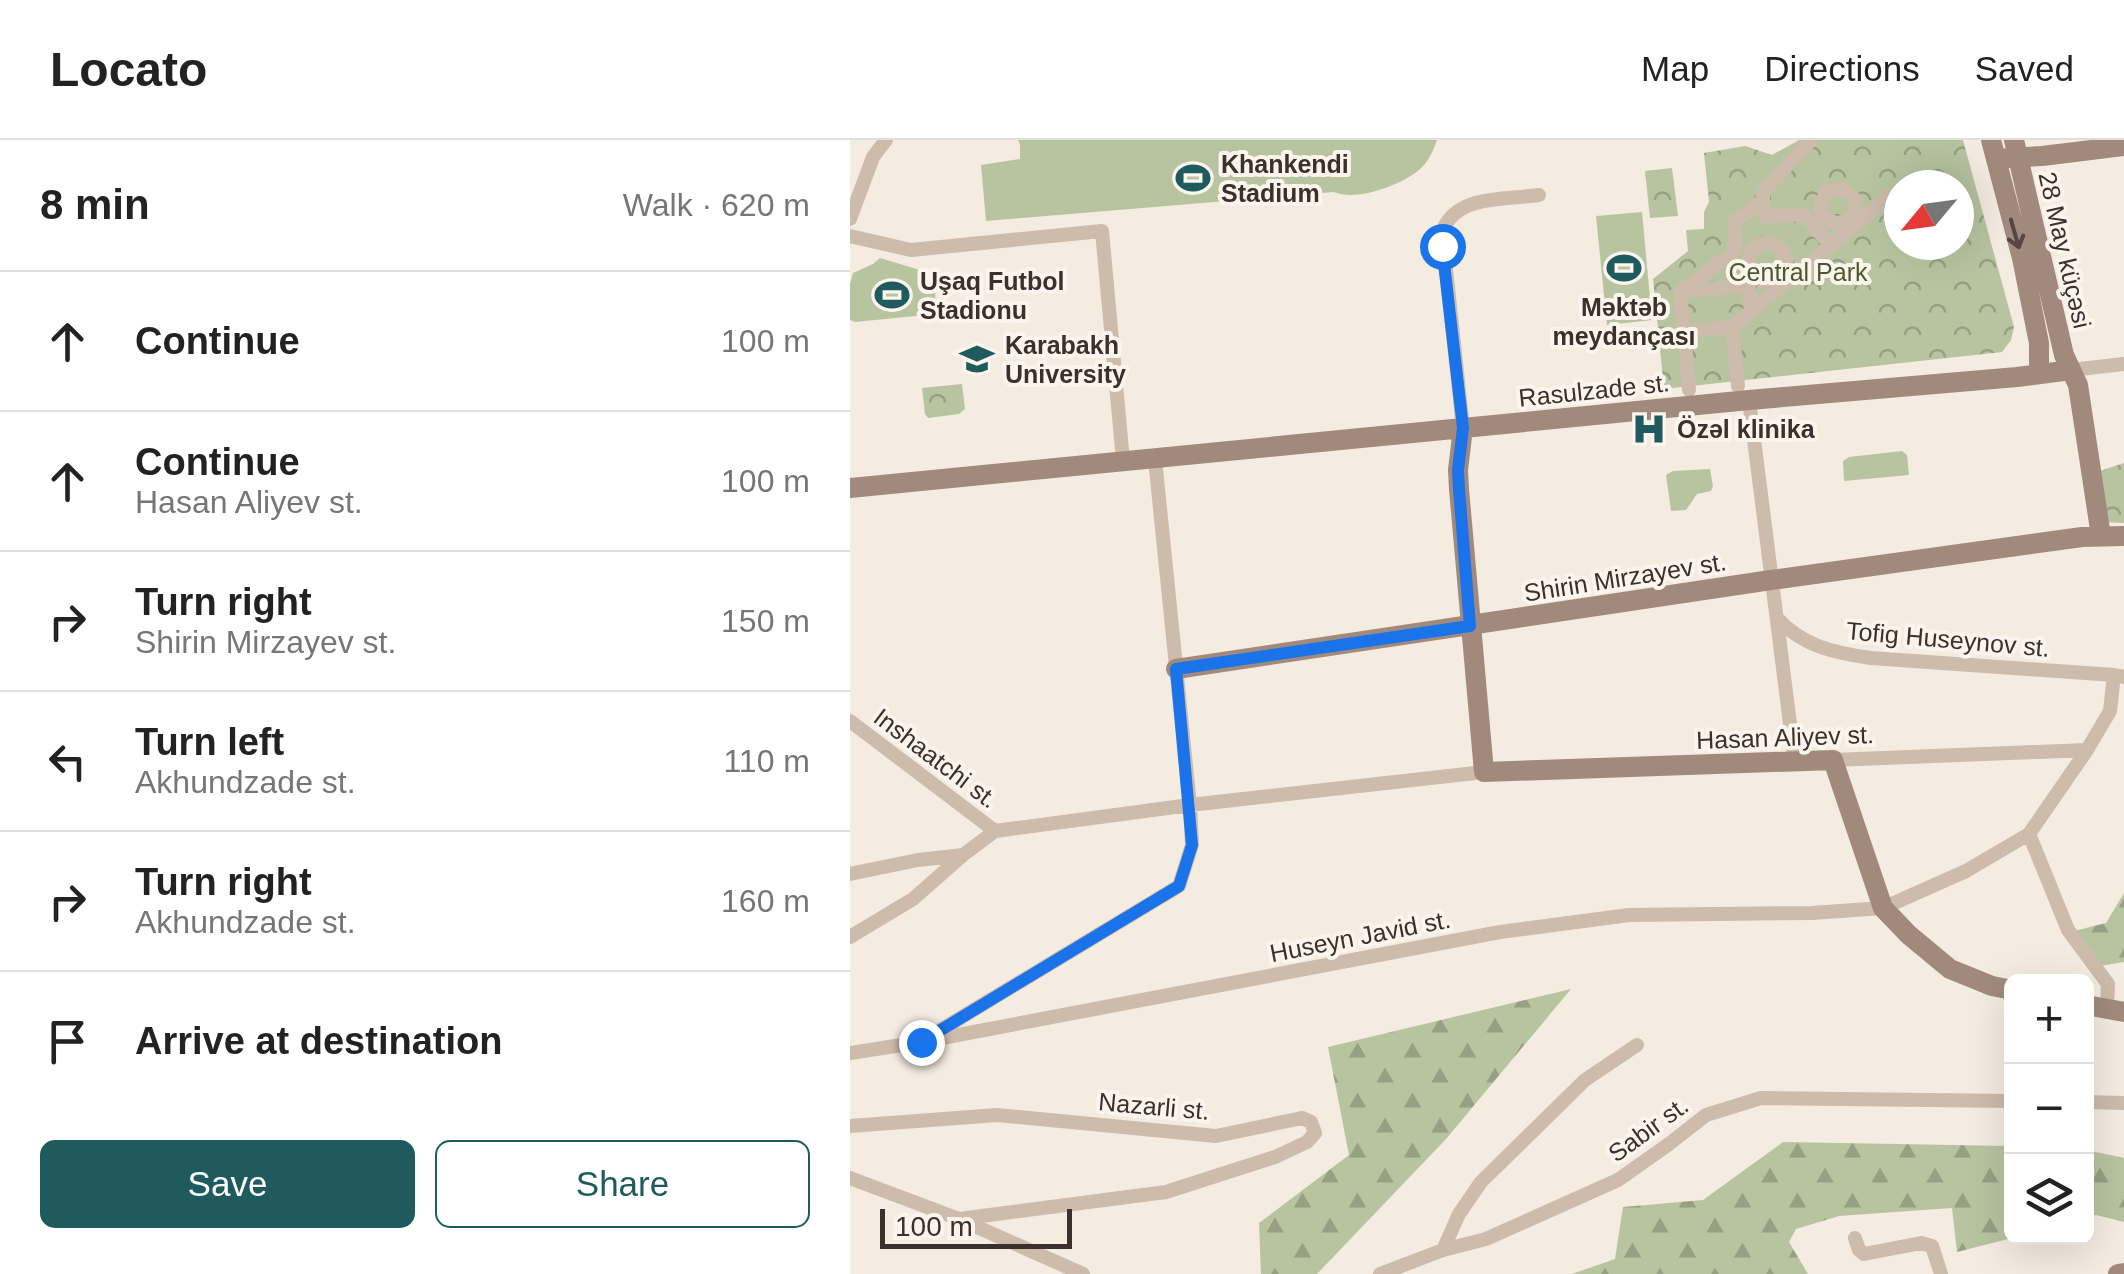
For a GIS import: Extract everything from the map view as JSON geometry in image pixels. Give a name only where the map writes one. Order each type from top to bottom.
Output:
[{"type":"street","points":[[850,219],[873,157],[886,140]]},
{"type":"street","points":[[1751,312],[1747,263],[1763,192],[1812,140]]},
{"type":"street","points":[[2039,374],[2039,342],[2022,258],[1992,149],[2124,146]]},
{"type":"street","name":"28 May küçəsi","points":[[2015,149],[2064,355],[2078,386],[2091,536]]},
{"type":"street","points":[[1837,236],[1821,212],[1823,196],[1842,189],[1856,204]]},
{"type":"street","points":[[1484,772],[1459,489],[1463,428],[1442,232],[1447,218],[1471,204],[1538,195]]},
{"type":"street","points":[[1837,236],[1888,198],[1856,204]]},
{"type":"street","points":[[1684,332],[1732,326],[1751,312],[1815,259],[1851,218],[1856,204]]},
{"type":"street","points":[[1757,210],[1763,244]]},
{"type":"street","points":[[1680,292],[1732,252],[1736,242],[1734,222],[1757,210],[1803,214],[1837,236]]},
{"type":"street","points":[[850,236],[910,250],[1102,231],[1122,461]]},
{"type":"street","points":[[1784,254],[1784,271],[1775,279],[1757,279],[1752,275],[1747,263],[1751,250],[1763,244],[1775,244],[1784,254],[1802,260],[1815,259]]},
{"type":"street","points":[[1680,292],[1749,285]]},
{"type":"street","points":[[1680,292],[1688,390]]},
{"type":"street","points":[[1732,326],[1778,618],[1795,762]]},
{"type":"street","points":[[2071,370],[2124,364]]},
{"type":"street","name":"Rasulzade st.","points":[[850,488],[1463,428],[1744,393],[2071,370]]},
{"type":"street","points":[[921,1042],[1179,886],[1192,845],[1190,806],[1155,459]]},
{"type":"street","name":"Shirin Mirzayev st.","points":[[1176,669],[1771,580],[2091,536],[2124,536]]},
{"type":"street","name":"Tofig Huseynov st.","points":[[1778,618],[1791,633],[1833,653],[2119,676]]},
{"type":"street","points":[[1883,908],[1966,870],[2028,834],[2087,750],[2110,710],[2119,676]]},
{"type":"street","name":"Inshaatchi st.","points":[[850,721],[994,831]]},
{"type":"street","name":"Hasan Aliyev st.","points":[[994,831],[1484,772],[2087,750]]},
{"type":"street","points":[[1833,760],[1883,908],[1950,968],[2004,988]]},
{"type":"street","points":[[850,936],[913,899],[994,831]]},
{"type":"street","points":[[2028,834],[2068,930],[2108,984],[2106,1008]]},
{"type":"street","points":[[850,874],[964,854]]},
{"type":"street","name":"Huseyn Javid st.","points":[[850,1053],[1500,932],[1629,915],[1812,913],[1883,908]]},
{"type":"street","points":[[1443,1250],[1459,1214],[1481,1182],[1584,1080],[1637,1045]]},
{"type":"street","name":"Sabir st.","points":[[1380,1274],[1443,1250],[1486,1239],[1618,1180],[1706,1114],[1761,1098],[2004,1101]]},
{"type":"street","points":[[2094,1102],[2124,1103]]},
{"type":"street","name":"Nazarli st.","points":[[850,1126],[997,1115],[1216,1136],[1302,1118],[1311,1122],[1315,1133],[1307,1142],[1274,1157],[1166,1192],[959,1219]]},
{"type":"street","points":[[850,1178],[959,1219],[1083,1274]]},
{"type":"street","points":[[1854,1238],[1864,1254],[1921,1243],[1932,1246],[1941,1274]]},
{"type":"green space","name":"Khankendi Stadium","points":[[1018,140],[1437,140],[1426,163],[1412,175],[1366,193],[1334,192],[986,221],[981,165],[1020,159]]},
{"type":"green space","name":"Central Park","points":[[1799,140],[1963,140],[1971,170],[1884,170],[1884,260],[1974,260],[1974,180],[2014,327],[2002,352],[1664,389],[1653,279],[1688,251],[1686,230],[1704,229],[1704,212],[1709,202],[1704,153],[1745,146],[1772,155]]},
{"type":"green space","points":[[1672,168],[1678,216],[1650,218],[1645,171]]},
{"type":"green space","name":"Məktəb meydançası","points":[[1642,212],[1652,320],[1607,325],[1596,216]]},
{"type":"green space","name":"Uşaq Futbol Stadionu","points":[[880,258],[930,273],[934,311],[926,315],[850,320],[853,273]]},
{"type":"green space","points":[[962,384],[965,409],[959,414],[928,418],[922,388]]},
{"type":"green space","points":[[1902,451],[1907,455],[1909,475],[1844,481],[1843,461],[1849,457]]},
{"type":"green space","points":[[2124,463],[2124,523],[2102,522],[2097,472]]},
{"type":"green space","points":[[1710,469],[1711,491],[1697,494],[1686,510],[1671,511],[1666,475],[1673,471]]},
{"type":"green space","points":[[2124,893],[2124,962],[2099,966],[2074,931],[2106,923]]},
{"type":"green space","points":[[1571,989],[1446,1139],[1317,1274],[1261,1274],[1259,1223],[1349,1155],[1328,1047]]},
{"type":"green space","points":[[1783,1142],[2004,1146],[2004,1240],[1957,1252],[1952,1208],[1839,1216],[1796,1229],[1789,1242],[1808,1274],[1572,1274],[1615,1259],[1623,1207],[1703,1200]]},
{"type":"green space","points":[[2094,1152],[2124,1158],[2124,1222],[2096,1215]]},
{"type":"place","name":"Khankendi Stadium","points":[[1193,178]]},
{"type":"place","name":"Məktəb meydançası","points":[[1624,268]]},
{"type":"place","name":"Uşaq Futbol Stadionu","points":[[892,295]]},
{"type":"place","name":"Karabakh University","points":[[977,359]]},
{"type":"place","name":"Özəl klinika","points":[[1649,429]]},
{"type":"route","points":[[921,1042],[1179,886],[1192,845],[1176,669],[1470,626],[1458,470],[1463,428],[1442,246]]}]
